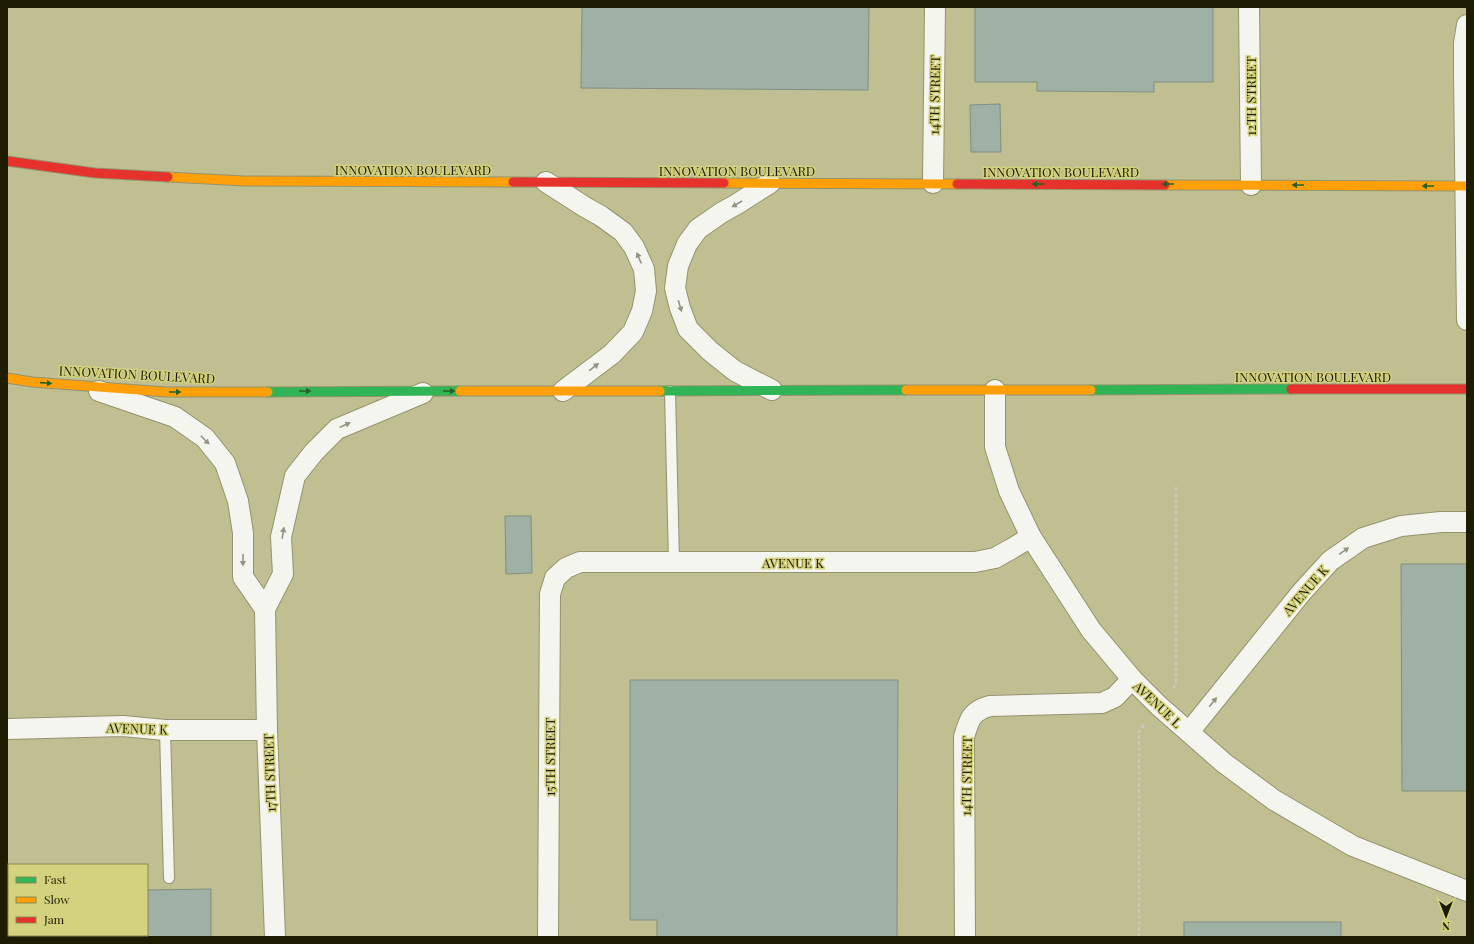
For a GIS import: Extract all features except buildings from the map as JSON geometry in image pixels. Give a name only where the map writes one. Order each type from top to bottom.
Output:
[{"type":"street","name":"14TH STREET","points":[[933,183],[935,7]]},
{"type":"street","name":"12TH STREET","points":[[1250,7],[1251,185]]},
{"type":"street","points":[[1467,25],[1464,43],[1467,320]]},
{"type":"street","name":"INNOVATION BOULEVARD","points":[[7,161],[95,173],[245,181],[1466,186]]},
{"type":"street","points":[[546,182],[624,232],[634,247],[644,269],[646,291],[642,310],[633,332],[612,354],[563,391]]},
{"type":"street","points":[[770,183],[698,229],[687,244],[678,266],[675,288],[680,308],[688,329],[710,351],[736,371],[772,390]]},
{"type":"street","name":"INNOVATION BOULEVARD","points":[[7,378],[32,382],[166,392],[1467,389]]},
{"type":"street","points":[[81,385],[175,417],[205,438],[225,463],[228,471],[238,500],[243,533],[243,577],[264,609],[283,574],[282,537],[295,476],[314,452],[337,428],[427,391]]},
{"type":"street","name":"AVENUE L","points":[[996,390],[995,446],[1009,491],[1031,536],[1091,630],[1132,679],[1224,763],[1274,800],[1354,846],[1467,891]]},
{"type":"street","name":"AVENUE K","points":[[1189,732],[1301,593],[1330,561],[1363,538],[1401,526],[1441,522],[1467,522]]},
{"type":"street","name":"AVENUE K","points":[[555,578],[566,568],[580,562],[975,562],[995,558],[1011,550],[1031,536]]},
{"type":"street","name":"15TH STREET","points":[[548,937],[550,594],[555,578]]},
{"type":"street","name":"17TH STREET","points":[[264,609],[275,937]]},
{"type":"street","name":"14TH STREET","points":[[965,937],[964,737],[969,721],[979,709],[990,706],[1102,703],[1115,697],[1132,679]]},
{"type":"street","name":"AVENUE K","points":[[7,729],[123,726],[165,730],[267,730]]},
{"type":"lane","points":[[670,391],[674,562]]},
{"type":"lane","points":[[165,730],[169,878]]},
{"type":"traffic: fast","points":[[1091,390],[1291,389]]},
{"type":"traffic: fast","points":[[660,391],[906,390]]},
{"type":"traffic: fast","points":[[268,392],[460,391]]},
{"type":"traffic: slow","points":[[168,177],[245,181],[513,182]]},
{"type":"traffic: slow","points":[[724,183],[957,184]]},
{"type":"traffic: slow","points":[[1165,185],[1467,186]]},
{"type":"traffic: slow","points":[[7,378],[32,382],[166,392],[268,392]]},
{"type":"traffic: slow","points":[[906,390],[1091,390]]},
{"type":"traffic: slow","points":[[460,391],[660,391]]},
{"type":"traffic: jam","points":[[7,161],[95,173],[168,177]]},
{"type":"traffic: jam","points":[[513,182],[724,183]]},
{"type":"traffic: jam","points":[[957,184],[1165,185]]},
{"type":"traffic: jam","points":[[1291,389],[1467,389]]}]
